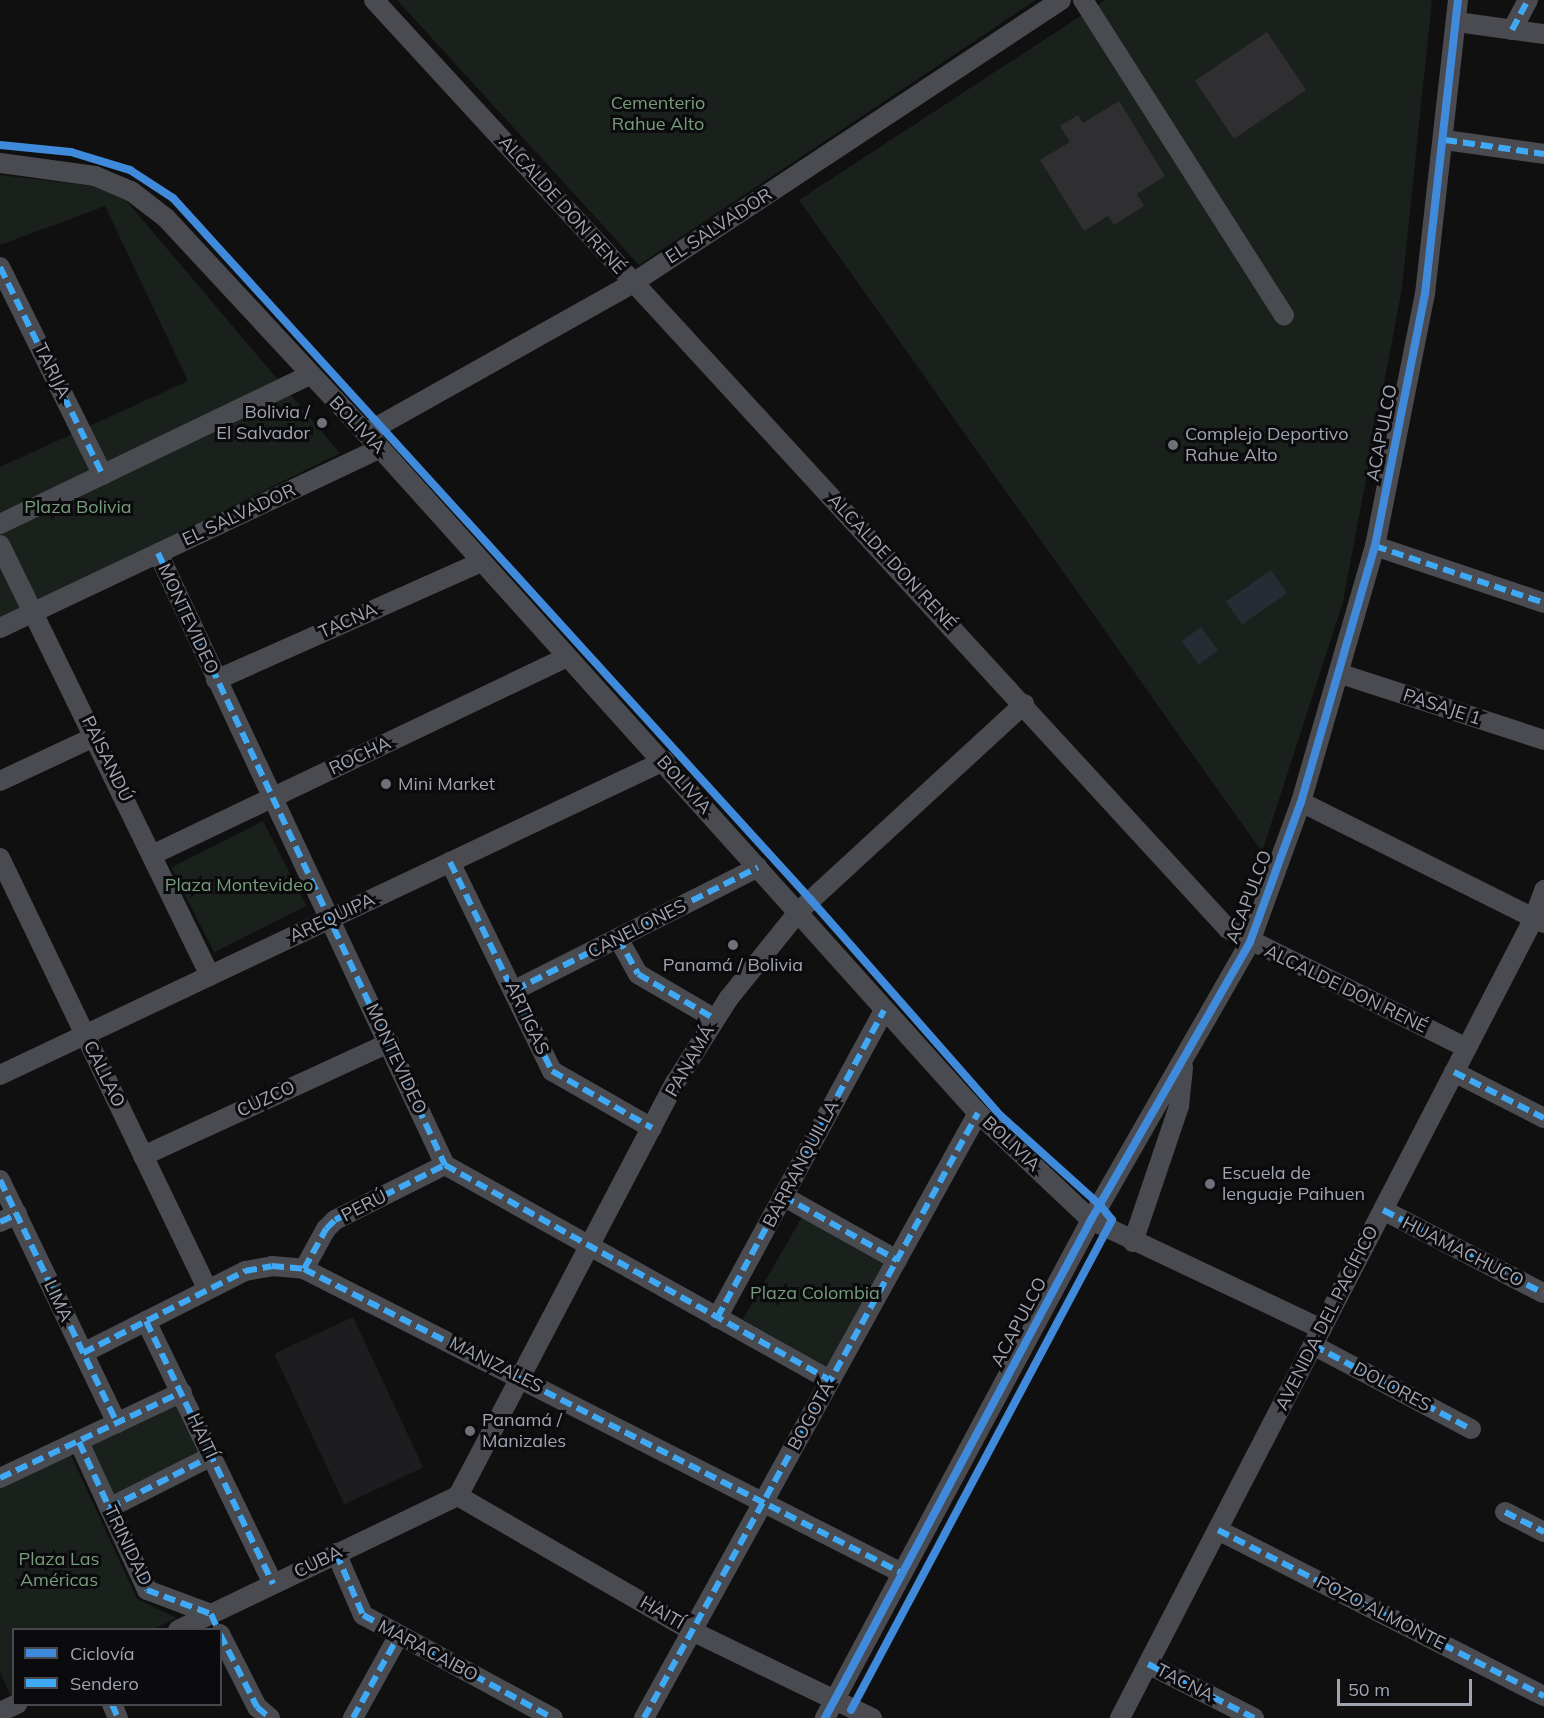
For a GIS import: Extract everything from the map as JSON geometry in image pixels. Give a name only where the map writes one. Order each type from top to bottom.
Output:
[{"type":"street","name":"ALCALDE DON RENÉ","points":[[374,0],[1024,704],[1228,929],[1250,942],[1467,1048]]},
{"type":"street","name":"EL SALVADOR","points":[[366,433],[633,283],[1061,0]]},
{"type":"street","points":[[1083,0],[1284,315]]},
{"type":"street","name":"ACAPULCO","points":[[829,1710],[1091,1220],[1250,942],[1301,802],[1341,674],[1375,546],[1425,294],[1445,140],[1458,0]]},
{"type":"street","points":[[1512,30],[1528,0]]},
{"type":"street","points":[[1457,22],[1544,34]]},
{"type":"street","points":[[1445,140],[1544,154]]},
{"type":"street","name":"BOLIVIA","points":[[0,163],[95,176],[131,191],[166,218],[309,375],[380,448],[799,911],[884,1010],[978,1113],[1091,1220],[1317,1337]]},
{"type":"street","name":"TARIJA","points":[[0,267],[103,475]]},
{"type":"street","points":[[0,524],[309,375]]},
{"type":"street","name":"EL SALVADOR","points":[[0,628],[380,448]]},
{"type":"street","name":"PAISANDÚ","points":[[0,545],[96,736],[210,975]]},
{"type":"street","points":[[1375,546],[1544,603]]},
{"type":"street","name":"MONTEVIDEO","points":[[158,553],[445,1165]]},
{"type":"street","name":"TACNA","points":[[216,680],[481,562]]},
{"type":"street","name":"ROCHA","points":[[152,855],[567,657]]},
{"type":"street","name":"PASAJE 1","points":[[1341,674],[1544,740]]},
{"type":"street","name":"PANAMÁ","points":[[458,1496],[652,1128],[715,1019],[799,911],[1024,704]]},
{"type":"street","points":[[0,781],[96,736]]},
{"type":"street","name":"AREQUIPA","points":[[0,1075],[664,762]]},
{"type":"street","points":[[1301,802],[1539,921],[1544,890]]},
{"type":"street","name":"CALLAO","points":[[0,858],[207,1289]]},
{"type":"street","name":"ARTIGAS","points":[[450,862],[515,990],[552,1071],[652,1128]]},
{"type":"street","name":"CANELONES","points":[[515,990],[758,867]]},
{"type":"street","name":"AVENIDA DEL PACÍFICO","points":[[1120,1718],[1454,1072],[1539,921]]},
{"type":"street","points":[[618,938],[638,974],[715,1019]]},
{"type":"street","name":"BARRANQUILLA","points":[[717,1318],[884,1010]]},
{"type":"street","name":"CUZCO","points":[[143,1156],[389,1043]]},
{"type":"street","name":"ACAPULCO","points":[[1133,1242],[1179,1106],[1184,1061]]},
{"type":"street","points":[[1454,1072],[1544,1118]]},
{"type":"street","name":"BOGOTÁ","points":[[644,1718],[978,1113]]},
{"type":"street","points":[[445,1165],[830,1380]]},
{"type":"street","name":"PERÚ","points":[[304,1269],[326,1229],[335,1220],[445,1165]]},
{"type":"street","name":"LIMA","points":[[0,1180],[8,1218],[83,1353],[117,1423]]},
{"type":"street","points":[[783,1196],[897,1260]]},
{"type":"street","name":"HUAMACHUCO","points":[[1383,1210],[1543,1293]]},
{"type":"street","name":"MANIZALES","points":[[83,1353],[207,1289],[258,1267],[304,1269],[522,1377],[902,1573]]},
{"type":"street","name":"HAITÍ","points":[[146,1321],[273,1584]]},
{"type":"street","name":"DOLORES","points":[[1317,1337],[1471,1429]]},
{"type":"street","points":[[0,1478],[182,1392]]},
{"type":"street","name":"TRINIDAD","points":[[79,1442],[147,1590],[214,1622]]},
{"type":"street","points":[[109,1508],[212,1456]]},
{"type":"street","name":"HAITÍ","points":[[458,1496],[829,1710],[872,1718]]},
{"type":"street","name":"CUBA","points":[[183,1628],[214,1622],[273,1584],[458,1496]]},
{"type":"street","points":[[1505,1512],[1544,1533]]},
{"type":"street","name":"POZO ALMONTE","points":[[1218,1530],[1544,1696]]},
{"type":"street","name":"MARACAIBO","points":[[336,1553],[363,1615],[553,1718]]},
{"type":"street","points":[[353,1718],[399,1635]]},
{"type":"street","points":[[222,1638],[257,1707],[270,1718]]},
{"type":"street","name":"TACNA","points":[[1148,1664],[1254,1718]]},
{"type":"shaded area","points":[[1271,570],[1287,593],[1242,624],[1226,602]]},
{"type":"shaded area","points":[[1201,627],[1218,650],[1199,665],[1182,641]]},
{"type":"shaded area","points":[[353,1317],[423,1467],[344,1504],[274,1354]]},
{"type":"green space","name":"Cementerio Rahue Alto","points":[[397,0],[1036,0],[639,265]]},
{"type":"green space","name":"Complejo Deportivo Rahue Alto","points":[[1105,0],[1432,0],[1402,288],[1343,602],[1262,852],[799,200]]},
{"type":"green space","name":"Plaza Bolivia","points":[[0,175],[92,186],[125,199],[340,453],[0,621],[0,467],[188,381],[105,206],[0,245]]},
{"type":"green space","name":"Plaza Montevideo","points":[[263,821],[306,906],[214,952],[171,868]]},
{"type":"green space","name":"Plaza Colombia","points":[[802,1217],[888,1266],[829,1369],[743,1319]]},
{"type":"green space","points":[[179,1398],[205,1453],[111,1497],[86,1442]]},
{"type":"green space","name":"Plaza Las Américas","points":[[70,1453],[137,1599],[177,1618],[156,1628],[12,1628],[12,1699],[0,1672],[0,1486]]},
{"type":"building","points":[[1267,32],[1306,90],[1234,139],[1195,81]]},
{"type":"building","points":[[1119,101],[1165,176],[1137,194],[1144,206],[1114,225],[1108,216],[1084,231],[1040,160],[1070,142],[1060,126],[1078,115],[1083,123]]},
{"type":"marked path","points":[[1512,30],[1528,0]]},
{"type":"marked path","points":[[1445,140],[1544,154]]},
{"type":"marked path","points":[[0,267],[103,475]]},
{"type":"marked path","points":[[1375,546],[1544,603]]},
{"type":"marked path","points":[[158,553],[445,1165],[830,1380]]},
{"type":"marked path","points":[[450,862],[552,1071],[652,1128]]},
{"type":"marked path","points":[[515,990],[758,867]]},
{"type":"marked path","points":[[618,938],[638,974],[715,1019]]},
{"type":"marked path","points":[[717,1318],[884,1010]]},
{"type":"marked path","points":[[1454,1072],[1544,1118]]},
{"type":"marked path","points":[[644,1718],[978,1113]]},
{"type":"marked path","points":[[304,1269],[326,1229],[335,1220],[445,1165]]},
{"type":"marked path","points":[[0,1180],[117,1423]]},
{"type":"marked path","points":[[783,1196],[897,1260]]},
{"type":"marked path","points":[[1383,1210],[1543,1293]]},
{"type":"marked path","points":[[0,1222],[17,1214]]},
{"type":"marked path","points":[[83,1353],[245,1271],[272,1266],[304,1269],[902,1573]]},
{"type":"marked path","points":[[146,1321],[273,1584]]},
{"type":"marked path","points":[[1313,1345],[1471,1429]]},
{"type":"marked path","points":[[0,1478],[182,1392]]},
{"type":"marked path","points":[[79,1442],[147,1590],[211,1614],[217,1628]]},
{"type":"marked path","points":[[109,1508],[212,1456]]},
{"type":"marked path","points":[[1505,1512],[1544,1532]]},
{"type":"marked path","points":[[1218,1530],[1544,1696]]},
{"type":"marked path","points":[[336,1553],[363,1615],[553,1718]]},
{"type":"marked path","points":[[353,1718],[399,1635]]},
{"type":"marked path","points":[[222,1638],[257,1707],[270,1718]]},
{"type":"marked path","points":[[1148,1664],[1254,1718]]},
{"type":"marked path","points":[[113,1706],[118,1718]]},
{"type":"cycle path","points":[[825,1718],[1091,1220],[1250,942],[1301,802],[1375,546],[1425,294],[1458,0]]},
{"type":"cycle path","points":[[0,145],[71,152],[130,170],[173,198],[811,900],[1001,1116],[1100,1205],[1112,1220],[851,1710]]},
{"type":"place","name":"Bolivia / El Salvador","points":[[322,423]]},
{"type":"place","name":"Complejo Deportivo Rahue Alto","points":[[1173,445]]},
{"type":"place","name":"Mini Market","points":[[386,784]]},
{"type":"place","name":"Panamá / Bolivia","points":[[733,945]]},
{"type":"place","name":"Escuela de lenguaje Paihuen","points":[[1210,1184]]},
{"type":"place","name":"Panamá / Manizales","points":[[470,1431]]}]
